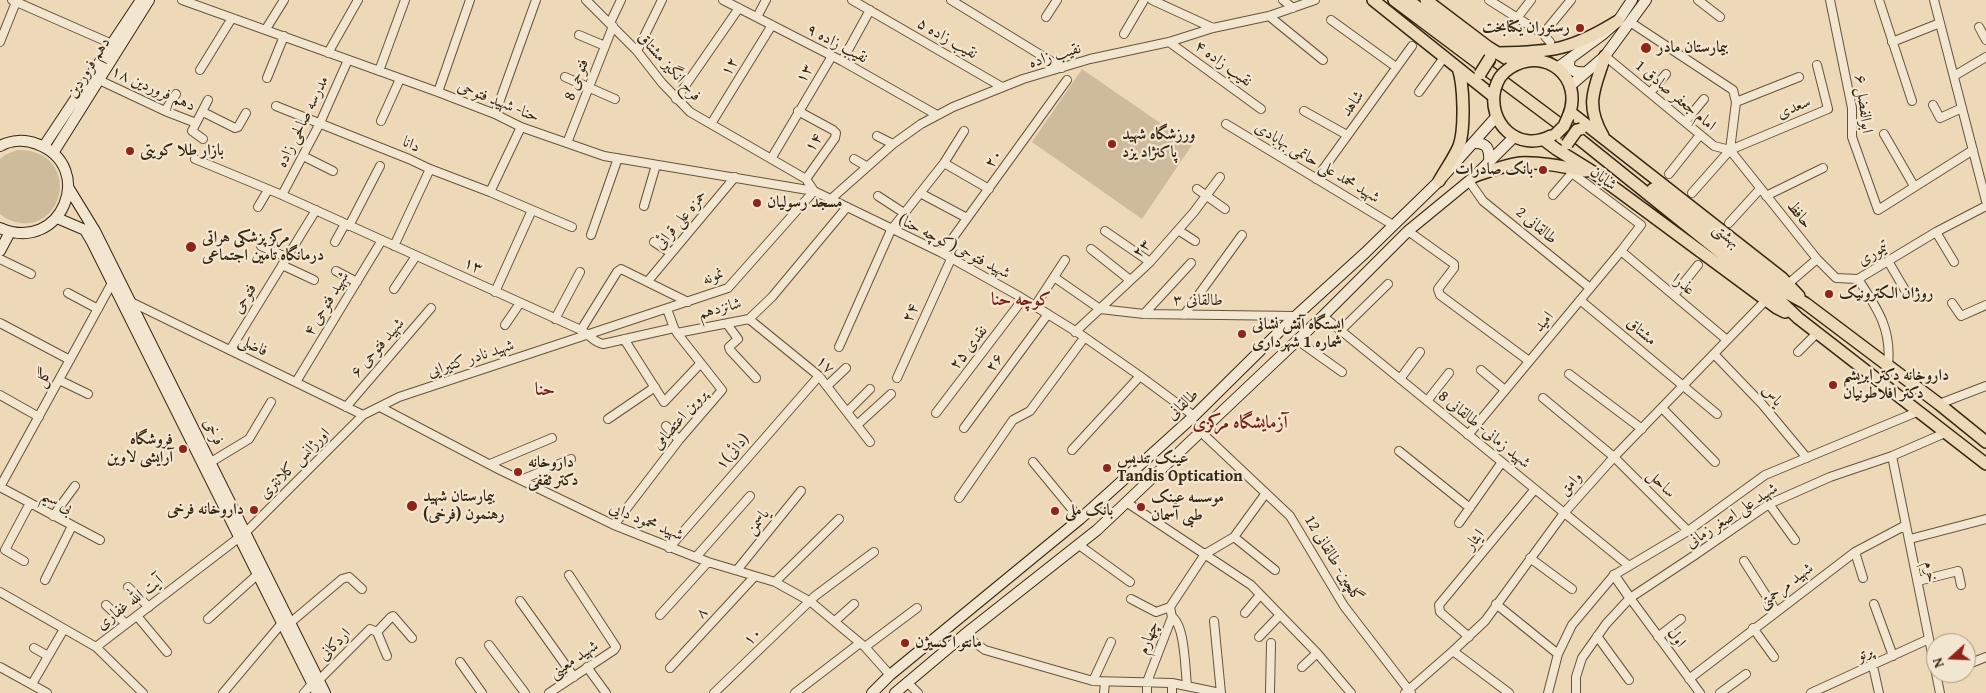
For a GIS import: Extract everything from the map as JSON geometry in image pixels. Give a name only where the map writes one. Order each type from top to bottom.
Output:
[{"type":"main road","name":"دهم فروردین","points":[[44,146],[141,0]]},
{"type":"main road","name":"دهم فروردین","points":[[53,153],[149,0]]},
{"type":"main road","points":[[1373,0],[1462,71],[1494,93]]},
{"type":"main road","name":"بهشتی","points":[[1394,0],[1578,138],[1776,297],[1817,334],[1986,464]]},
{"type":"main road","name":"بهشتی","points":[[1408,0],[1468,44],[1783,291],[1805,303],[1939,404],[1986,442]]},
{"type":"main road","points":[[1426,0],[1492,53],[1512,66]]},
{"type":"main road","points":[[1606,141],[1592,112],[1592,98],[1605,56],[1624,21],[1632,0]]},
{"type":"main road","points":[[1557,68],[1624,21],[1646,0]]},
{"type":"main road","points":[[1492,53],[1543,52],[1567,48],[1624,21]]},
{"type":"main road","points":[[1462,71],[1473,76],[1480,74],[1492,53]]},
{"type":"main road","points":[[1570,86],[1605,56]]},
{"type":"main road","points":[[1570,59],[1569,66],[1571,69],[1577,73],[1586,72]]},
{"type":"main road","points":[[1525,60],[1548,62],[1557,68],[1565,76],[1573,99],[1564,126],[1556,134],[1544,140],[1534,141],[1514,137],[1501,125],[1493,107],[1497,80],[1502,73],[1525,60]]},
{"type":"main road","points":[[1439,181],[1459,146],[1463,125],[1462,71]]},
{"type":"main road","points":[[1569,114],[1788,284],[1805,303]]},
{"type":"main road","name":"طالقانی","points":[[872,693],[890,675],[1080,519],[1194,416],[1296,316],[1439,181],[1496,117]]},
{"type":"main road","points":[[1573,159],[1567,154],[1567,144],[1577,130],[1586,129]]},
{"type":"main road","name":"طالقانی","points":[[895,693],[964,635],[1079,545],[1298,340],[1408,231],[1472,178],[1514,137]]},
{"type":"main road","points":[[1544,140],[1593,172],[1777,308],[1798,318]]},
{"type":"main road","points":[[0,146],[16,141],[30,141],[44,146],[53,153]]},
{"type":"main road","points":[[1473,143],[1480,142],[1485,145],[1490,151],[1489,161]]},
{"type":"main road","name":"فرخی","points":[[53,153],[64,168],[68,187],[95,230],[212,462],[257,575],[286,623]]},
{"type":"main road","points":[[1472,178],[1498,168],[1520,163],[1547,164],[1593,172]]},
{"type":"main road","points":[[0,251],[5,230],[23,234],[35,232],[57,218],[65,204],[68,187]]},
{"type":"main road","name":"فرخی","points":[[57,218],[85,230],[242,536],[316,686],[325,693]]},
{"type":"street","name":"حنا- شهید فتوحی","points":[[182,0],[438,92],[495,114],[521,127],[604,156],[814,191],[831,199]]},
{"type":"street","points":[[266,29],[284,0]]},
{"type":"street","points":[[328,53],[358,0]]},
{"type":"street","points":[[379,72],[405,0]]},
{"type":"street","points":[[438,92],[470,0]]},
{"type":"street","points":[[495,114],[536,0]]},
{"type":"street","name":"فرح انگیز مشتاق","points":[[586,0],[637,51],[676,99],[693,114],[806,179],[814,191]]},
{"type":"street","name":"فتوحی 8","points":[[567,143],[621,0]]},
{"type":"street","points":[[637,51],[662,0]]},
{"type":"street","name":"نقیب زاده ۹","points":[[723,0],[842,61],[937,115]]},
{"type":"street","points":[[757,17],[766,0]]},
{"type":"street","name":"نقیب زاده ۵","points":[[852,0],[1002,87]]},
{"type":"street","points":[[951,0],[962,3],[1062,68]]},
{"type":"street","points":[[1046,17],[1057,0]]},
{"type":"street","points":[[1124,34],[1144,0]]},
{"type":"street","points":[[1152,0],[1212,28]]},
{"type":"street","points":[[1283,0],[1293,8]]},
{"type":"street","name":"نقیب زاده","points":[[831,199],[893,144],[937,115],[1002,87],[1090,59],[1169,42],[1212,28],[1269,16],[1315,0]]},
{"type":"street","points":[[1489,0],[1543,34],[1550,42]]},
{"type":"street","points":[[1517,18],[1531,0]]},
{"type":"street","points":[[1543,34],[1571,0]]},
{"type":"street","points":[[1698,0],[1720,17]]},
{"type":"street","name":"ابوالفضل ۶","points":[[1830,0],[1852,108],[1852,137],[1878,210],[1914,186]]},
{"type":"street","points":[[1879,0],[1912,101]]},
{"type":"street","points":[[1934,0],[1986,201]]},
{"type":"street","points":[[0,39],[14,1],[112,44]]},
{"type":"street","points":[[676,99],[739,8]]},
{"type":"street","points":[[842,61],[870,10]]},
{"type":"street","points":[[1269,16],[1322,60]]},
{"type":"street","points":[[200,70],[232,18]]},
{"type":"street","points":[[1332,20],[1396,68]]},
{"type":"street","points":[[1624,21],[1733,90],[1736,102],[1730,150],[1692,192]]},
{"type":"street","points":[[1892,42],[1940,23]]},
{"type":"street","name":"۱۲","points":[[712,124],[772,25]]},
{"type":"street","points":[[1979,27],[1986,40]]},
{"type":"street","points":[[579,35],[605,46]]},
{"type":"street","points":[[267,78],[284,36]]},
{"type":"street","name":"نقیب زاده ۴","points":[[1169,42],[1262,109]]},
{"type":"street","name":"شاهد","points":[[1316,179],[1412,46]]},
{"type":"street","name":"۱۳","points":[[771,159],[832,56]]},
{"type":"street","points":[[1419,92],[1445,56]]},
{"type":"street","name":"امام جعفر صادق 1","points":[[1605,56],[1714,146],[1730,150]]},
{"type":"street","points":[[1954,76],[1986,56]]},
{"type":"street","name":"مدرسه صالحی زاده","points":[[282,195],[320,123],[348,60]]},
{"type":"street","name":"سعدی","points":[[1730,150],[1828,109],[1817,65]]},
{"type":"street","points":[[1650,93],[1666,74]]},
{"type":"street","points":[[564,77],[615,99]]},
{"type":"street","points":[[1736,102],[1799,77]]},
{"type":"street","points":[[381,121],[400,79]]},
{"type":"street","name":"دهم فروردین ۱۸","points":[[99,80],[165,111],[196,123]]},
{"type":"street","name":"۲۰","points":[[942,253],[1067,80]]},
{"type":"street","points":[[165,111],[176,94]]},
{"type":"street","points":[[203,139],[192,133],[208,100]]},
{"type":"street","points":[[1685,122],[1704,100]]},
{"type":"street","points":[[1933,104],[1940,118],[1962,108]]},
{"type":"street","name":"دانا","points":[[276,106],[572,227]]},
{"type":"street","name":"۱۴","points":[[798,111],[836,133],[835,138],[806,179]]},
{"type":"street","points":[[1304,111],[1347,135]]},
{"type":"street","points":[[203,112],[237,128],[246,113]]},
{"type":"street","name":"شهید محمد علی حاتمی بهابادی","points":[[1226,124],[1393,225]]},
{"type":"street","points":[[490,192],[521,127]]},
{"type":"street","points":[[839,347],[891,230],[944,163],[964,131]]},
{"type":"street","points":[[1884,134],[1914,186],[1973,150]]},
{"type":"street","points":[[1669,174],[1700,135]]},
{"type":"street","points":[[877,136],[893,144]]},
{"type":"street","name":"حافظ","points":[[1730,150],[1817,259],[1836,278],[1858,279]]},
{"type":"street","points":[[303,156],[333,171]]},
{"type":"street","points":[[591,235],[618,158]]},
{"type":"street","points":[[854,158],[866,166]]},
{"type":"street","name":"۱۳","points":[[195,159],[316,210],[589,334]]},
{"type":"street","points":[[944,163],[989,189]]},
{"type":"street","points":[[335,242],[347,225],[380,166]]},
{"type":"street","points":[[644,206],[656,166]]},
{"type":"street","points":[[1766,196],[1824,168]]},
{"type":"street","points":[[394,246],[430,169]]},
{"type":"street","name":"شایان","points":[[1553,195],[1572,173],[1640,225]]},
{"type":"street","name":"حمزه علی قرائی","points":[[648,281],[734,177]]},
{"type":"street","name":"۲۳","points":[[1075,332],[1150,262],[1220,177]]},
{"type":"street","name":"طالقانی 2","points":[[1472,178],[1484,200],[1590,288]]},
{"type":"street","points":[[1197,189],[1225,209]]},
{"type":"street","points":[[1730,223],[1760,189]]},
{"type":"street","points":[[258,207],[268,190]]},
{"type":"street","name":"نمونه","points":[[589,334],[731,286],[814,191]]},
{"type":"street","points":[[920,193],[967,218]]},
{"type":"street","points":[[878,196],[904,213]]},
{"type":"street","name":"(کوچه حنا)شهید فتوحی","points":[[831,199],[891,230],[942,253],[1035,306],[1140,376],[1194,416]]},
{"type":"street","name":"تیموری","points":[[1888,365],[1890,348],[1885,324],[1876,306],[1858,279],[1936,232],[1986,206]]},
{"type":"street","name":"شانزدهم","points":[[589,334],[598,343],[727,324],[749,318],[772,297],[848,207]]},
{"type":"street","name":"فتوحی","points":[[230,350],[316,210]]},
{"type":"street","points":[[495,292],[532,210]]},
{"type":"street","name":"امید","points":[[1468,435],[1621,251],[1640,225]]},
{"type":"street","points":[[1178,230],[1195,241]]},
{"type":"street","points":[[1105,231],[1150,262]]},
{"type":"street","points":[[1408,231],[1454,264],[1454,268],[1438,289],[1440,295],[1529,361]]},
{"type":"street","points":[[1936,232],[1954,262]]},
{"type":"street","points":[[1184,315],[1242,235]]},
{"type":"street","name":"شهید فتوحی ۴","points":[[296,382],[382,240]]},
{"type":"street","points":[[654,242],[671,253]]},
{"type":"street","points":[[261,246],[314,280]]},
{"type":"street","points":[[1091,249],[1130,280]]},
{"type":"street","name":"عذرا","points":[[1621,251],[1727,340]]},
{"type":"street","points":[[394,289],[416,256]]},
{"type":"street","points":[[0,259],[30,274]]},
{"type":"street","name":"۲۴","points":[[897,378],[951,259]]},
{"type":"street","points":[[1788,284],[1817,259]]},
{"type":"street","points":[[1035,306],[1065,260]]},
{"type":"street","points":[[1888,261],[1905,290]]},
{"type":"street","points":[[1144,314],[1191,263]]},
{"type":"street","points":[[1674,295],[1698,265]]},
{"type":"street","points":[[580,330],[617,272],[621,269],[688,302]]},
{"type":"street","points":[[336,271],[356,282]]},
{"type":"street","points":[[555,319],[580,272]]},
{"type":"street","points":[[1054,277],[1100,309]]},
{"type":"street","name":"گل","points":[[0,487],[112,283]]},
{"type":"street","points":[[1340,331],[1388,284]]},
{"type":"street","points":[[68,293],[98,309]]},
{"type":"street","name":"۲۵ نقدی","points":[[936,413],[1023,299]]},
{"type":"street","name":"مشتاق","points":[[1580,300],[1717,414]]},
{"type":"street","name":"وامق","points":[[1408,692],[1485,621],[1564,513],[1614,457],[1766,300]]},
{"type":"street","name":"فاضلی","points":[[131,302],[364,415]]},
{"type":"street","points":[[505,325],[520,303]]},
{"type":"street","points":[[1952,303],[1961,316],[1986,304]]},
{"type":"street","name":"شهید فتوحی ۶","points":[[346,407],[431,308]]},
{"type":"street","name":"پروین اعتصامی","points":[[614,525],[679,440],[722,390],[675,331],[667,309]]},
{"type":"street","name":"طالقانی ۳","points":[[1100,309],[1144,314],[1296,316]]},
{"type":"street","name":"۲۶","points":[[964,428],[1048,314]]},
{"type":"street","name":"شهید زمانی- طالقانی 8","points":[[1323,316],[1628,565]]},
{"type":"street","name":"۱۷","points":[[749,318],[819,376],[870,442]]},
{"type":"street","points":[[0,323],[70,360]]},
{"type":"street","points":[[727,324],[738,339],[729,348],[730,350],[756,378]]},
{"type":"street","name":"شهید نادر کتیرایی","points":[[364,415],[399,397],[589,334]]},
{"type":"street","points":[[1798,352],[1817,334]]},
{"type":"street","points":[[959,498],[1013,420],[1030,411],[1084,338]]},
{"type":"street","points":[[624,339],[664,402],[700,364]]},
{"type":"street","points":[[1298,340],[1342,372]]},
{"type":"street","points":[[1400,379],[1420,352]]},
{"type":"street","name":"یاس","points":[[1714,354],[1762,404],[1807,458]]},
{"type":"street","points":[[827,386],[846,368]]},
{"type":"street","points":[[1481,370],[1505,390]]},
{"type":"street","points":[[1427,401],[1449,373]]},
{"type":"street","points":[[1569,374],[1642,429]]},
{"type":"street","name":"۱(دائی)","points":[[669,548],[819,376]]},
{"type":"street","points":[[1072,450],[1140,376]]},
{"type":"street","points":[[59,380],[88,394]]},
{"type":"street","points":[[1939,404],[1986,386]]},
{"type":"street","points":[[608,419],[655,387]]},
{"type":"street","points":[[847,412],[870,389]]},
{"type":"street","points":[[856,425],[892,394]]},
{"type":"street","points":[[0,395],[39,417]]},
{"type":"street","name":"ساحل","points":[[1543,398],[1614,457],[1688,531]]},
{"type":"street","points":[[212,462],[249,438],[271,402]]},
{"type":"street","name":"شهید محمود دایی","points":[[380,407],[521,480],[614,525],[708,562],[775,582],[811,602],[835,621],[862,645],[890,675]]},
{"type":"street","points":[[1662,408],[1715,462]]},
{"type":"street","points":[[1548,693],[1558,654],[1572,625],[1614,575],[1688,531],[1765,475],[1917,412]]},
{"type":"street","name":"اورژانس کلانتری","points":[[242,536],[364,415]]},
{"type":"street","points":[[666,426],[679,440]]},
{"type":"street","name":"گلچین- طالقانی 12","points":[[1201,432],[1290,516],[1344,606],[1408,692]]},
{"type":"street","name":"شهید علی اصغر زمانی","points":[[1576,693],[1576,677],[1582,658],[1606,624],[1630,598],[1696,556],[1770,504],[1830,476],[1892,456],[1945,433]]},
{"type":"street","points":[[490,464],[552,438]]},
{"type":"street","points":[[1399,451],[1470,508]]},
{"type":"street","name":"خرم","points":[[1892,456],[1928,633]]},
{"type":"street","points":[[521,480],[571,458]]},
{"type":"street","points":[[1033,462],[1080,519]]},
{"type":"street","points":[[1459,523],[1502,462]]},
{"type":"street","points":[[53,516],[75,486]]},
{"type":"street","name":"بی سیم","points":[[0,487],[100,540]]},
{"type":"street","name":"ایثار","points":[[1469,637],[1439,609],[1439,605],[1535,489]]},
{"type":"street","name":"یاسمن","points":[[737,570],[801,491]]},
{"type":"street","points":[[1205,554],[1234,538],[1266,493]]},
{"type":"street","points":[[696,557],[750,496]]},
{"type":"street","points":[[1126,502],[1250,585],[1317,653],[1351,693]]},
{"type":"street","points":[[24,560],[5,550],[30,503]]},
{"type":"street","points":[[1770,504],[1795,540]]},
{"type":"street","points":[[775,582],[839,519]]},
{"type":"street","points":[[1910,539],[1986,519]]},
{"type":"street","name":"شهید مرحمتی","points":[[1688,678],[1855,552],[1906,525]]},
{"type":"street","points":[[45,580],[72,526]]},
{"type":"street","name":"آیت الله غفاری","points":[[0,592],[96,647],[242,536]]},
{"type":"street","points":[[1234,538],[1275,570]]},
{"type":"street","points":[[1079,545],[1130,582]]},
{"type":"street","name":"۱۰","points":[[714,693],[821,591],[874,552]]},
{"type":"street","points":[[1855,552],[1864,578]]},
{"type":"street","name":"چهارم","points":[[1147,693],[1148,682],[1172,617],[1170,607],[1205,554]]},
{"type":"street","points":[[1530,558],[1572,589]]},
{"type":"street","points":[[1744,561],[1776,611]]},
{"type":"street","points":[[660,615],[708,562]]},
{"type":"street","points":[[1918,581],[1958,571],[1961,585]]},
{"type":"street","name":"شهید معینی","points":[[549,693],[616,647],[569,574]]},
{"type":"street","points":[[208,620],[257,575]]},
{"type":"street","points":[[1614,575],[1630,598]]},
{"type":"street","points":[[223,693],[286,623],[342,579],[350,577],[362,589]]},
{"type":"street","name":"۸","points":[[670,668],[754,577]]},
{"type":"street","points":[[128,587],[148,607]]},
{"type":"street","points":[[1245,613],[1260,595]]},
{"type":"street","name":"اول","points":[[1630,598],[1700,693]]},
{"type":"street","points":[[1131,600],[1156,612],[1170,607]]},
{"type":"street","points":[[520,601],[574,676]]},
{"type":"street","points":[[835,621],[854,604]]},
{"type":"street","points":[[1496,604],[1558,654]]},
{"type":"street","points":[[1874,604],[1893,656]]},
{"type":"street","points":[[106,605],[126,624]]},
{"type":"street","points":[[795,693],[917,608]]},
{"type":"street","points":[[1259,637],[1280,615]]},
{"type":"street","points":[[137,616],[167,652]]},
{"type":"street","name":"اردکانی","points":[[316,686],[370,629],[377,632],[393,616],[412,638]]},
{"type":"street","points":[[1172,617],[1177,620],[1181,631],[1187,685]]},
{"type":"street","points":[[1658,636],[1680,619]]},
{"type":"street","points":[[964,635],[985,650],[1093,681],[1172,683],[1221,693],[1214,621]]},
{"type":"street","points":[[1753,628],[1774,657]]},
{"type":"street","points":[[32,684],[64,629]]},
{"type":"street","points":[[377,632],[387,656]]},
{"type":"street","points":[[1597,636],[1629,680]]},
{"type":"street","name":"پرتو","points":[[1816,692],[1926,640]]},
{"type":"street","points":[[1093,681],[1111,642]]},
{"type":"street","points":[[1270,693],[1271,643]]},
{"type":"street","points":[[489,645],[525,693]]},
{"type":"street","points":[[96,647],[143,693]]},
{"type":"street","points":[[34,648],[48,656]]},
{"type":"street","points":[[1453,651],[1509,693]]},
{"type":"street","points":[[1302,667],[1317,653]]},
{"type":"street","points":[[460,662],[482,693]]},
{"type":"street","points":[[1873,666],[1879,693]]},
{"type":"street","points":[[0,668],[47,693]]},
{"type":"street","points":[[587,668],[606,693]]},
{"type":"street","points":[[1720,693],[1746,674]]},
{"type":"street","points":[[907,682],[918,693]]},
{"type":"street","points":[[1104,682],[1104,693]]},
{"type":"street","points":[[1172,683],[1172,693]]},
{"type":"street","points":[[304,693],[316,686]]},
{"type":"shaded area","name":"ورزشگاه شهید پاکنژاد یزد","points":[[1082,69],[1192,145],[1142,219],[1032,142]]},
{"type":"shaded area","points":[[17,150],[37,153],[50,162],[58,174],[60,188],[57,202],[49,214],[37,221],[18,223],[0,214],[0,159]]},
{"type":"place","name":"رستوران یکتابخت","points":[[1580,28]]},
{"type":"place","name":"بیمارستان مادر","points":[[1646,48]]},
{"type":"place","name":"ورزشگاه شهید پاکنژاد یزد","points":[[1112,144]]},
{"type":"place","name":"بازار طلا کویتی","points":[[130,151]]},
{"type":"place","name":"بانک صادرات","points":[[1543,170]]},
{"type":"place","name":"مسجد رسولیان","points":[[757,203]]},
{"type":"place","name":"مرکز پزشکی هراتی درمانگاه تامین اجتماعی","points":[[191,247]]},
{"type":"place","name":"روژان الکترونیک","points":[[1829,294]]},
{"type":"place","name":"ایستگاه آتش نشانی شماره 1 شهرداری","points":[[1242,334]]},
{"type":"place","name":"داروخانه دکتر ابریشم دکتر افلاطونیان","points":[[1833,385]]},
{"type":"place","name":"فروشگاه آرایشی لاوین","points":[[183,449]]},
{"type":"place","name":"عینک تندیس Tandis Optication","points":[[1107,468]]},
{"type":"place","name":"داروخانه دکتر ثقفی","points":[[518,472]]},
{"type":"place","name":"بیمارستان شهید رهنمون (فرخی)","points":[[412,506]]},
{"type":"place","name":"موسسه عینک طبی آسمان","points":[[1141,507]]},
{"type":"place","name":"داروخانه فرخی","points":[[254,510]]},
{"type":"place","name":"بانک ملی","points":[[1055,511]]},
{"type":"place","name":"مانتو اكسيژن","points":[[905,643]]},
{"type":"district","name":"کوچه حنا","points":[[1021,300]]},
{"type":"district","name":"حنا","points":[[545,390]]},
{"type":"district","name":"آزمایشگاه مرکزی","points":[[1240,423]]}]
